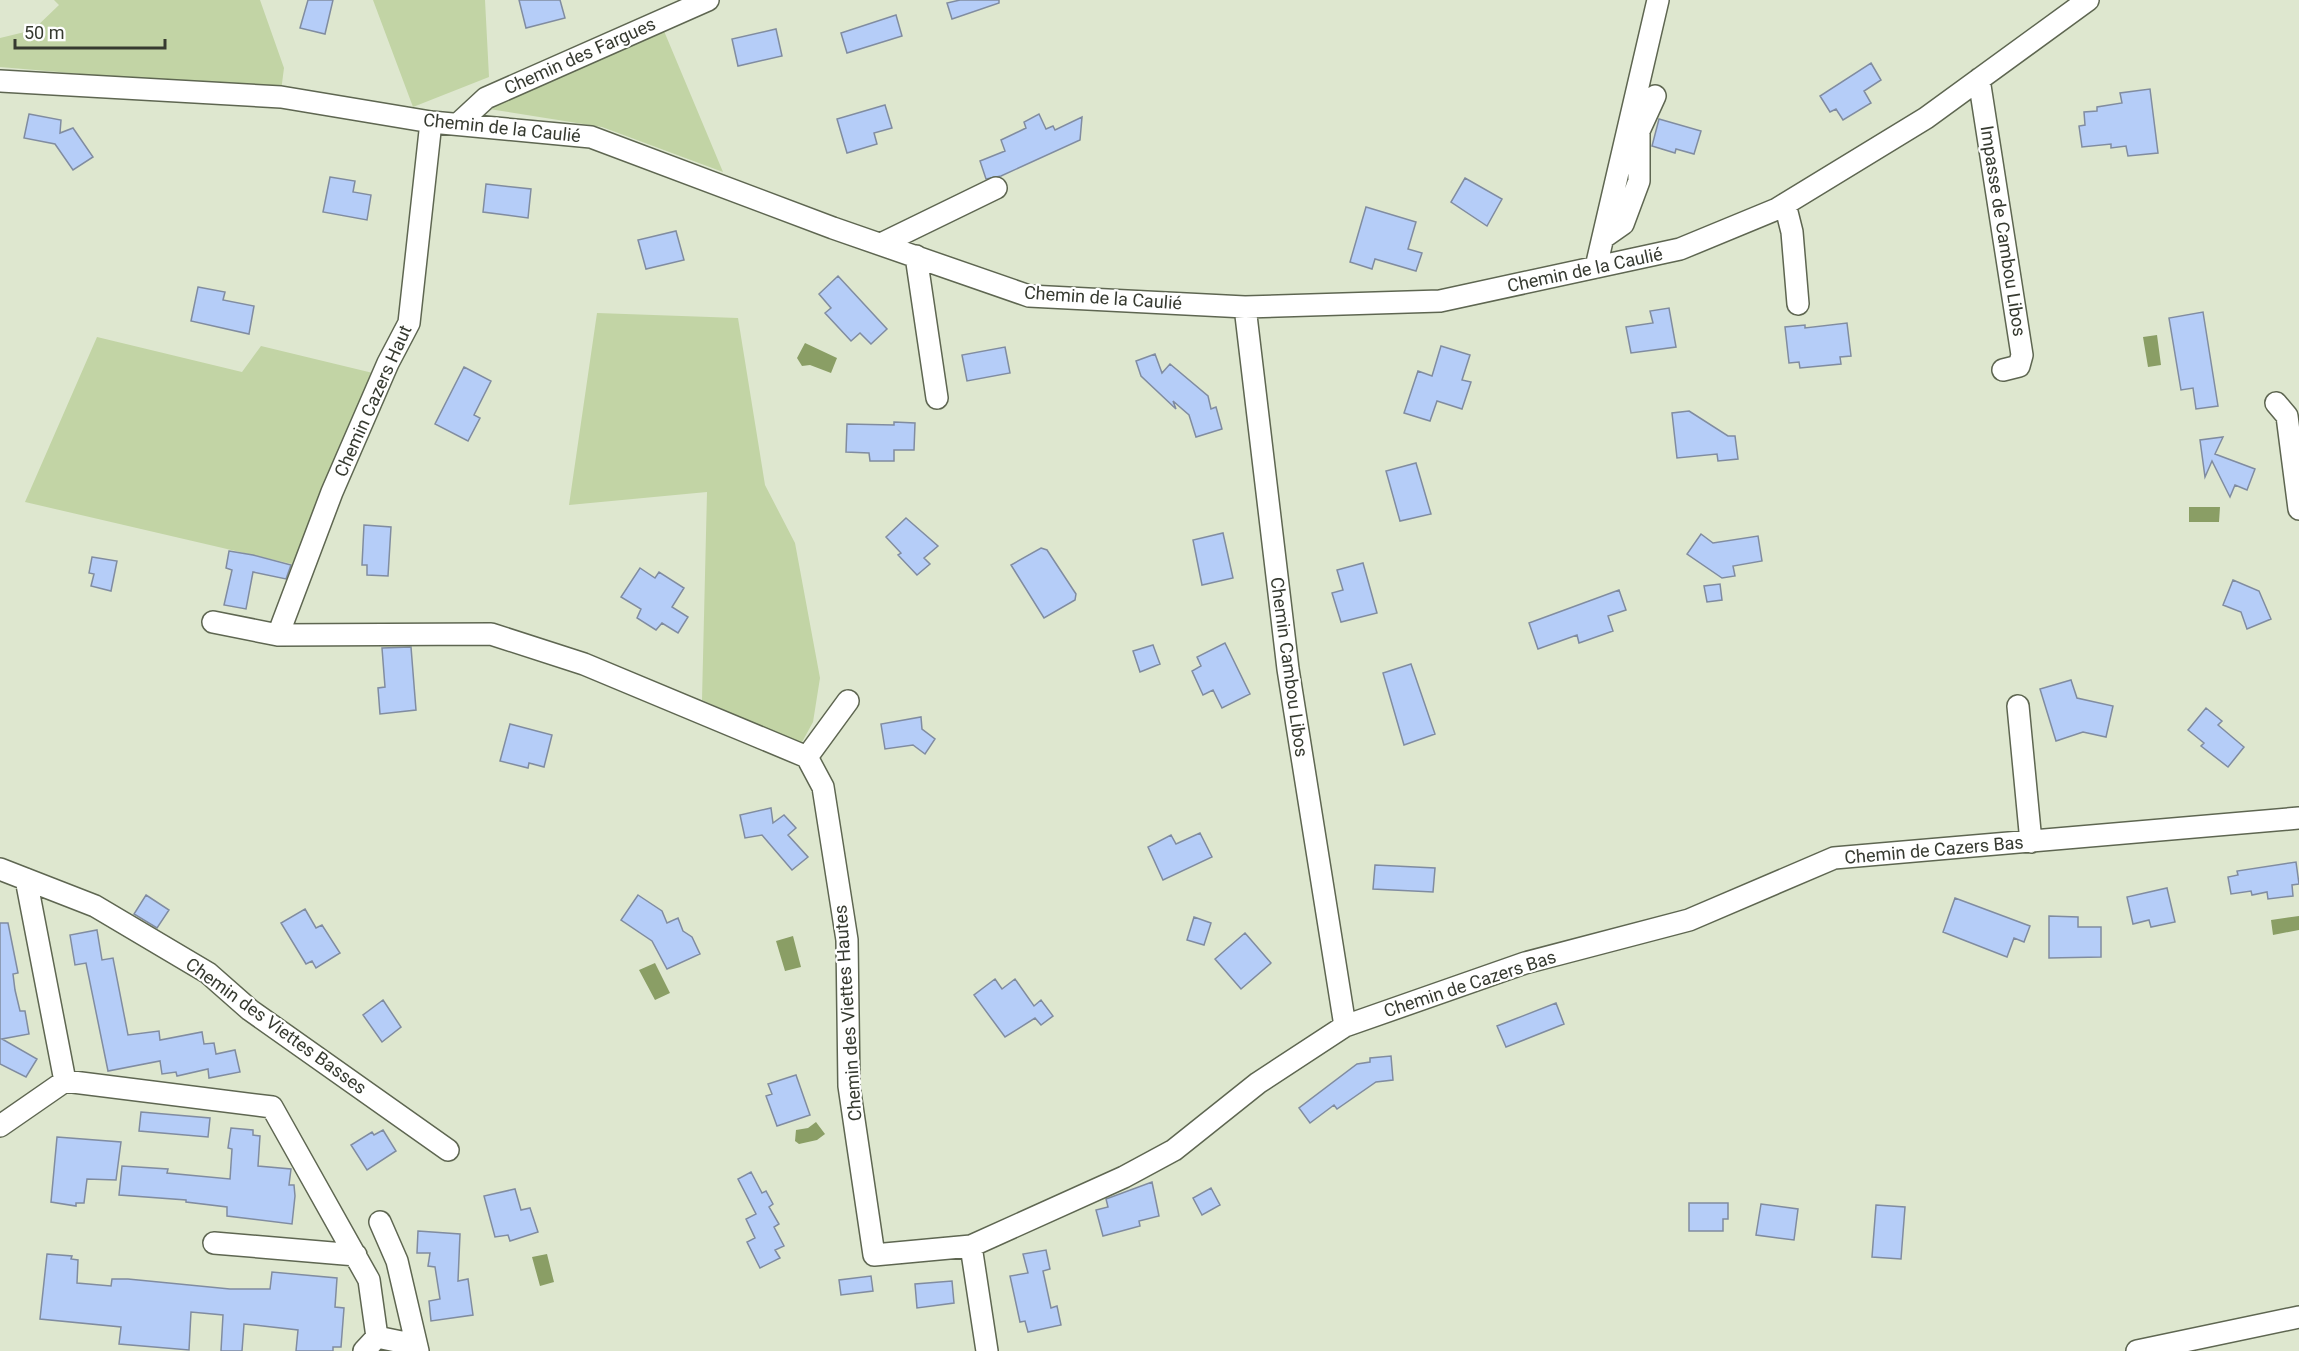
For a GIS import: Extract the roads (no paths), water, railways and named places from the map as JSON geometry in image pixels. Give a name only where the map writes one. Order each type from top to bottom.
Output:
[{"type":"street","name":"Chemin des Fargues","points":[[459,123],[486,98],[708,0]]},
{"type":"street","points":[[1596,267],[1658,0]]},
{"type":"street","name":"Chemin de la Caulié","points":[[0,81],[281,97],[431,122],[591,137],[1029,296],[1245,307],[1440,301],[1680,249],[1785,204],[1926,118],[2088,0]]},
{"type":"street","name":"Impasse de Cambou Libos","points":[[1979,79],[2022,356],[2019,366],[2003,370]]},
{"type":"street","points":[[1602,238],[1623,224],[1640,181],[1639,131],[1655,96]]},
{"type":"street","name":"Chemin Cazers Haut","points":[[278,635],[332,492],[388,363],[409,323],[431,122]]},
{"type":"street","points":[[881,244],[996,188]]},
{"type":"street","points":[[1785,204],[1792,232],[1798,304]]},
{"type":"street","points":[[916,256],[937,398]]},
{"type":"street","name":"Chemin Cambou Libos","points":[[1245,307],[1288,669],[1345,1026]]},
{"type":"street","points":[[2276,403],[2287,417],[2299,509]]},
{"type":"street","points":[[213,622],[278,635],[491,634],[584,664],[807,757],[848,701]]},
{"type":"street","points":[[2018,706],[2031,842]]},
{"type":"street","name":"Chemin des Viettes Hautes","points":[[807,757],[823,787],[847,940],[849,1086],[874,1255],[971,1246],[1124,1177],[1174,1150],[1258,1083],[1345,1026]]},
{"type":"street","name":"Chemin de Cazers Bas","points":[[1345,1026],[1525,963],[1689,920],[1834,858],[2299,818]]},
{"type":"street","name":"Chemin des Viettes Basses","points":[[0,869],[95,906],[208,973],[250,1010],[448,1150]]},
{"type":"street","points":[[26,879],[65,1081]]},
{"type":"street","points":[[0,1126],[65,1081],[272,1107],[369,1280],[371,1344],[417,1348],[397,1261],[380,1222]]},
{"type":"street","points":[[214,1243],[356,1255]]},
{"type":"street","points":[[971,1246],[987,1351]]},
{"type":"street","points":[[2137,1351],[2299,1317]]}]
